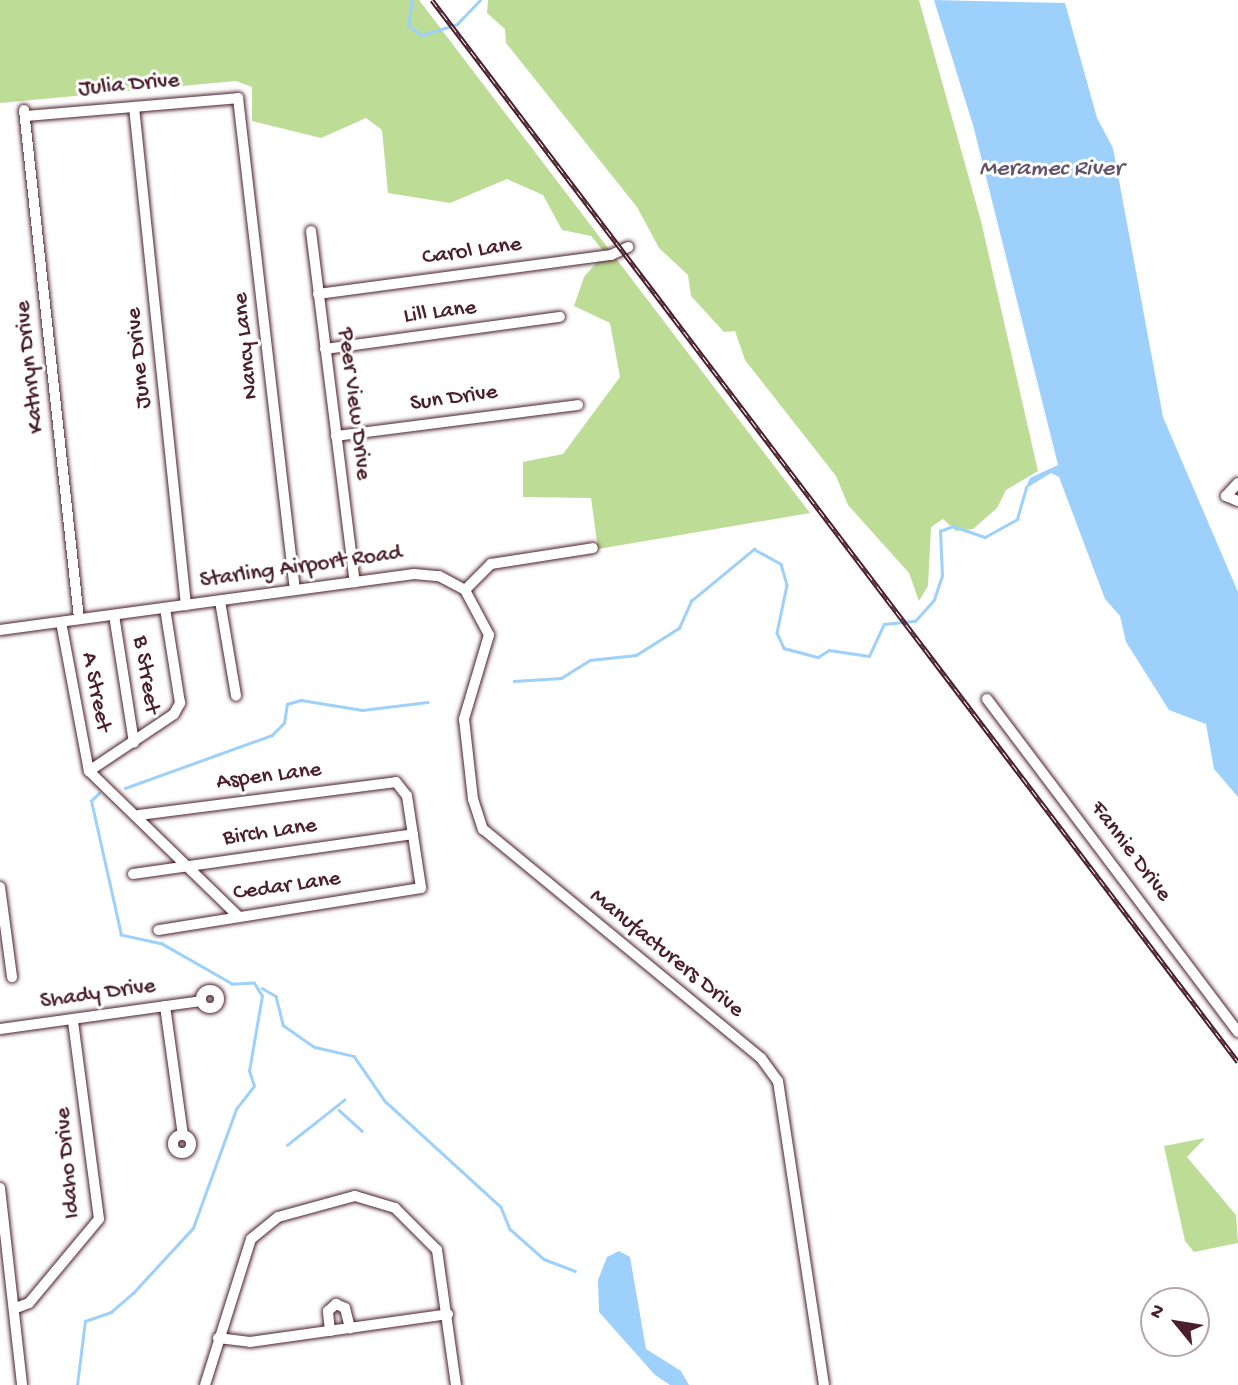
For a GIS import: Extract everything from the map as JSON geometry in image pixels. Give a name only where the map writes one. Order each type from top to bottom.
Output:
[{"type":"street","name":"Julia Drive","points":[[24,113],[238,98]]},
{"type":"street","name":"Nancy Lane","points":[[238,98],[295,590]]},
{"type":"street","name":"June Drive","points":[[134,107],[186,605]]},
{"type":"street","name":"Kathryn Drive","points":[[24,113],[79,619]]},
{"type":"street","name":"Peer View Drive","points":[[311,231],[355,582]]},
{"type":"street","name":"Carol Lane","points":[[318,293],[611,256],[628,247]]},
{"type":"street","name":"Lill Lane","points":[[325,349],[560,317]]},
{"type":"street","name":"Sun Drive","points":[[336,436],[578,405]]},
{"type":"street","points":[[1238,483],[1226,496],[1238,501]]},
{"type":"street","points":[[465,590],[491,564],[593,548]]},
{"type":"street","name":"Starling Airport Road","points":[[0,630],[426,573],[465,590]]},
{"type":"street","name":"Manufacturers Drive","points":[[465,590],[485,618],[489,643],[464,712],[471,786],[481,824],[499,853],[761,1058],[777,1078],[824,1385]]},
{"type":"street","points":[[220,601],[236,696]]},
{"type":"street","points":[[165,608],[180,703],[134,742],[89,771],[139,815],[237,915]]},
{"type":"street","name":"B Street","points":[[114,615],[134,742]]},
{"type":"street","name":"A Street","points":[[61,622],[89,771]]},
{"type":"street","name":"Fannie Drive","points":[[987,699],[1238,1032]]},
{"type":"street","name":"Aspen Lane","points":[[139,815],[396,782],[403,787],[413,834]]},
{"type":"street","name":"Birch Lane","points":[[133,874],[413,834]]},
{"type":"street","name":"Cedar Lane","points":[[158,930],[237,915],[421,888],[413,834]]},
{"type":"street","points":[[0,887],[12,977]]},
{"type":"street","name":"Shady Drive","points":[[0,1029],[73,1022],[201,1001]]},
{"type":"street","points":[[165,1006],[183,1135]]},
{"type":"street","name":"Idaho Drive","points":[[16,1308],[29,1303],[99,1219],[73,1022]]},
{"type":"street","points":[[0,1188],[16,1308],[22,1385]]},
{"type":"street","points":[[205,1385],[244,1254],[258,1232],[284,1215],[346,1197],[383,1201],[428,1239],[440,1259],[456,1385]]},
{"type":"street","points":[[330,1331],[328,1311],[335,1304],[345,1308],[350,1328]]},
{"type":"street","points":[[218,1338],[250,1342],[448,1314]]},
{"type":"green space","points":[[0,0],[419,0],[810,513],[598,549],[591,498],[523,497],[523,462],[563,454],[620,377],[610,323],[574,306],[584,277],[605,253],[591,236],[562,230],[543,195],[507,179],[450,203],[388,193],[382,130],[366,118],[321,138],[252,121],[252,87],[236,81],[0,103]]},
{"type":"green space","points":[[488,0],[919,0],[981,221],[1038,471],[1006,490],[997,508],[973,529],[956,531],[943,519],[931,527],[928,586],[919,601],[909,573],[848,505],[836,476],[745,360],[735,331],[724,332],[691,296],[688,275],[659,248],[637,207],[506,43],[505,29],[487,13]]},
{"type":"green space","points":[[1205,1138],[1187,1157],[1236,1215],[1238,1243],[1194,1252],[1185,1241],[1164,1146]]},
{"type":"water","name":"Meramec River","points":[[934,0],[1065,3],[1097,118],[1113,148],[1163,417],[1238,592],[1238,797],[1214,769],[1206,724],[1169,710],[1126,642],[1120,616],[1105,599],[1059,477],[1051,473],[1025,489],[1030,478],[1058,465],[973,125]]},
{"type":"water","points":[[619,1251],[630,1257],[646,1349],[681,1371],[689,1385],[670,1385],[655,1375],[599,1312],[598,1280],[607,1257]]},
{"type":"waterway","points":[[412,0],[409,26],[422,35],[457,24],[480,0]]},
{"type":"waterway","points":[[514,681],[561,678],[590,660],[636,655],[679,628],[691,601],[754,549],[781,564],[787,585],[777,633],[784,648],[818,657],[829,650],[869,656],[884,624],[915,621],[934,600],[942,576],[940,531],[953,526],[985,537],[1017,519],[1026,487]]},
{"type":"waterway","points":[[125,788],[272,735],[284,723],[287,704],[301,700],[362,710],[428,702]]},
{"type":"waterway","points":[[77,1385],[85,1321],[111,1312],[133,1293],[193,1228],[236,1109],[254,1086],[249,1071],[262,996],[254,983],[232,984],[162,944],[121,935],[91,801],[99,793]]},
{"type":"waterway","points":[[262,988],[276,996],[283,1025],[315,1047],[354,1056],[385,1101],[501,1207],[510,1229],[544,1259],[575,1271]]},
{"type":"waterway","points":[[287,1145],[344,1100]]},
{"type":"waterway","points":[[339,1110],[362,1131]]},
{"type":"railway","points":[[432,0],[1238,1062]]}]
